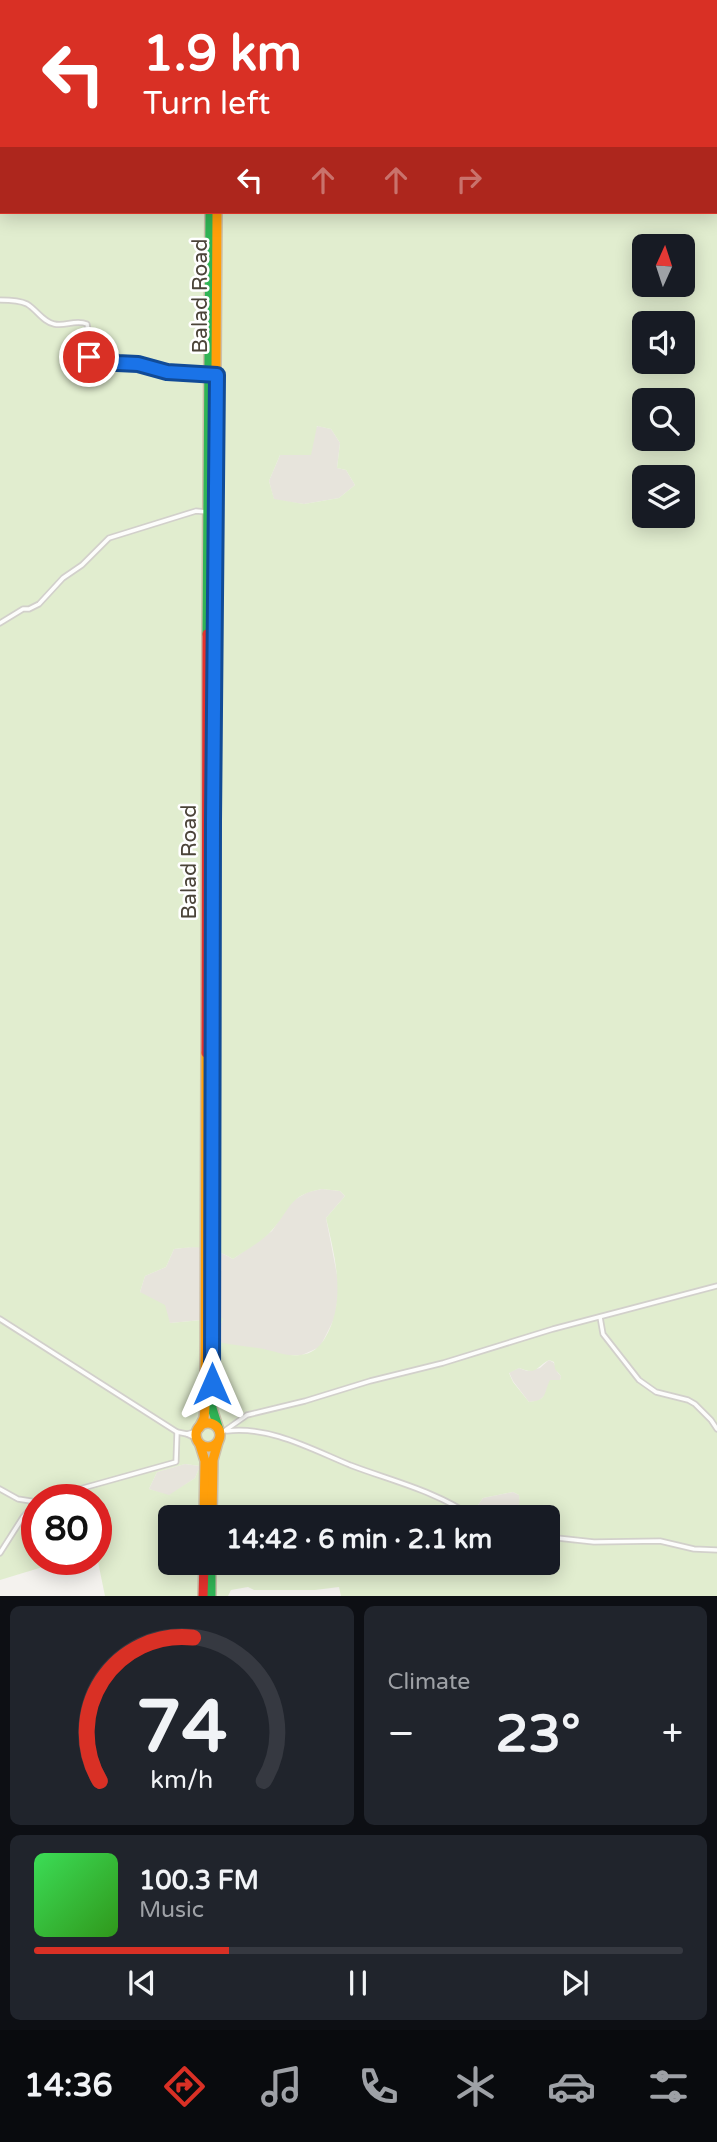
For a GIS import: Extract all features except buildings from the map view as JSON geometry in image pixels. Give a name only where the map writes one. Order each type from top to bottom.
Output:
[{"type":"highway","name":"Balad Road","points":[[204,1505],[205,1461],[196,1435],[204,1418],[205,1408],[206,820],[209,512],[214,375],[210,214]]},
{"type":"highway","name":"Balad Road","points":[[212,1505],[213,1460],[221,1434],[212,1408],[214,375],[217,214]]},
{"type":"highway","points":[[209,1423],[221,1434],[212,1447],[196,1435],[209,1423]]},
{"type":"highway","points":[[203,1596],[204,1575]]},
{"type":"highway","points":[[211,1575],[211,1596]]},
{"type":"street","points":[[0,300],[27,304],[48,322],[58,326],[81,321],[87,324],[87,356],[108,358],[117,363],[138,364],[167,372],[214,375]]},
{"type":"street","points":[[0,624],[23,609],[39,604],[63,578],[82,565],[109,538],[196,511],[209,512]]},
{"type":"street","points":[[221,1434],[247,1415],[717,1286]]},
{"type":"street","points":[[600,1317],[603,1334],[639,1380],[656,1392],[688,1400],[711,1420],[717,1429]]},
{"type":"street","points":[[0,1319],[177,1433],[196,1435]]},
{"type":"street","points":[[221,1434],[242,1429],[274,1436],[430,1493],[455,1505]]},
{"type":"street","points":[[98,1484],[176,1462],[177,1433]]},
{"type":"street","points":[[0,1489],[21,1499]]},
{"type":"street","points":[[0,1553],[21,1520]]},
{"type":"street","points":[[560,1538],[594,1542],[660,1541],[694,1549],[717,1550]]},
{"type":"shaded area","points":[[318,426],[331,429],[340,443],[337,468],[346,470],[355,485],[339,498],[304,504],[274,500],[269,481],[280,455]]},
{"type":"shaded area","points":[[322,1189],[340,1191],[345,1196],[326,1218],[338,1280],[338,1296],[335,1317],[320,1347],[302,1355],[282,1355],[215,1341],[223,1318],[170,1323],[140,1292],[145,1276],[166,1267],[174,1249],[200,1246],[212,1248],[233,1259],[272,1231],[292,1201],[308,1192]]},
{"type":"shaded area","points":[[549,1360],[554,1363],[561,1376],[560,1380],[547,1389],[547,1394],[538,1401],[529,1402],[509,1372],[519,1368],[527,1371],[540,1368]]},
{"type":"shaded area","points":[[185,1464],[200,1466],[195,1478],[169,1496],[149,1489],[157,1472]]},
{"type":"shaded area","points":[[513,1492],[519,1495],[520,1505],[478,1505],[483,1498]]},
{"type":"green space","points":[[0,214],[717,214],[717,1596],[341,1596],[339,1587],[315,1590],[254,1590],[248,1587],[231,1590],[228,1596],[105,1596],[101,1575],[112,1575],[112,1484],[21,1484],[21,1574],[0,1580]],"holes":[[[317,426],[331,429],[340,443],[337,468],[346,470],[355,485],[339,498],[304,504],[274,499],[269,481],[280,455],[311,455]],[[322,1189],[340,1191],[345,1196],[326,1218],[337,1279],[336,1309],[325,1338],[312,1352],[289,1355],[216,1341],[223,1318],[170,1323],[165,1305],[140,1292],[145,1276],[166,1267],[174,1249],[205,1248],[233,1259],[269,1233],[297,1198]],[[549,1360],[554,1362],[555,1369],[561,1376],[560,1380],[550,1380],[542,1398],[529,1402],[509,1373],[519,1368],[533,1371]],[[185,1464],[200,1466],[195,1478],[169,1495],[149,1489],[157,1472]]]},
{"type":"traffic: fast","points":[[207,634],[210,214]]},
{"type":"traffic: fast","points":[[214,675],[212,1408],[219,1430]]},
{"type":"traffic: fast","points":[[211,1575],[211,1596]]},
{"type":"traffic: slow","points":[[214,675],[217,214]]},
{"type":"traffic: slow","points":[[199,1428],[205,1408],[206,1053]]},
{"type":"traffic: slow","points":[[208,1423],[219,1430],[220,1435],[213,1446],[208,1447],[197,1440],[196,1435],[203,1424],[208,1423]]},
{"type":"traffic: slow","points":[[212,1505],[213,1460],[218,1442]]},
{"type":"traffic: slow","points":[[200,1445],[205,1461],[204,1505]]},
{"type":"traffic: jam","points":[[206,1053],[207,634]]},
{"type":"traffic: jam","points":[[203,1596],[204,1575]]},
{"type":"route","points":[[89,357],[108,358],[117,363],[138,364],[167,372],[217,375],[212,1384]]}]
